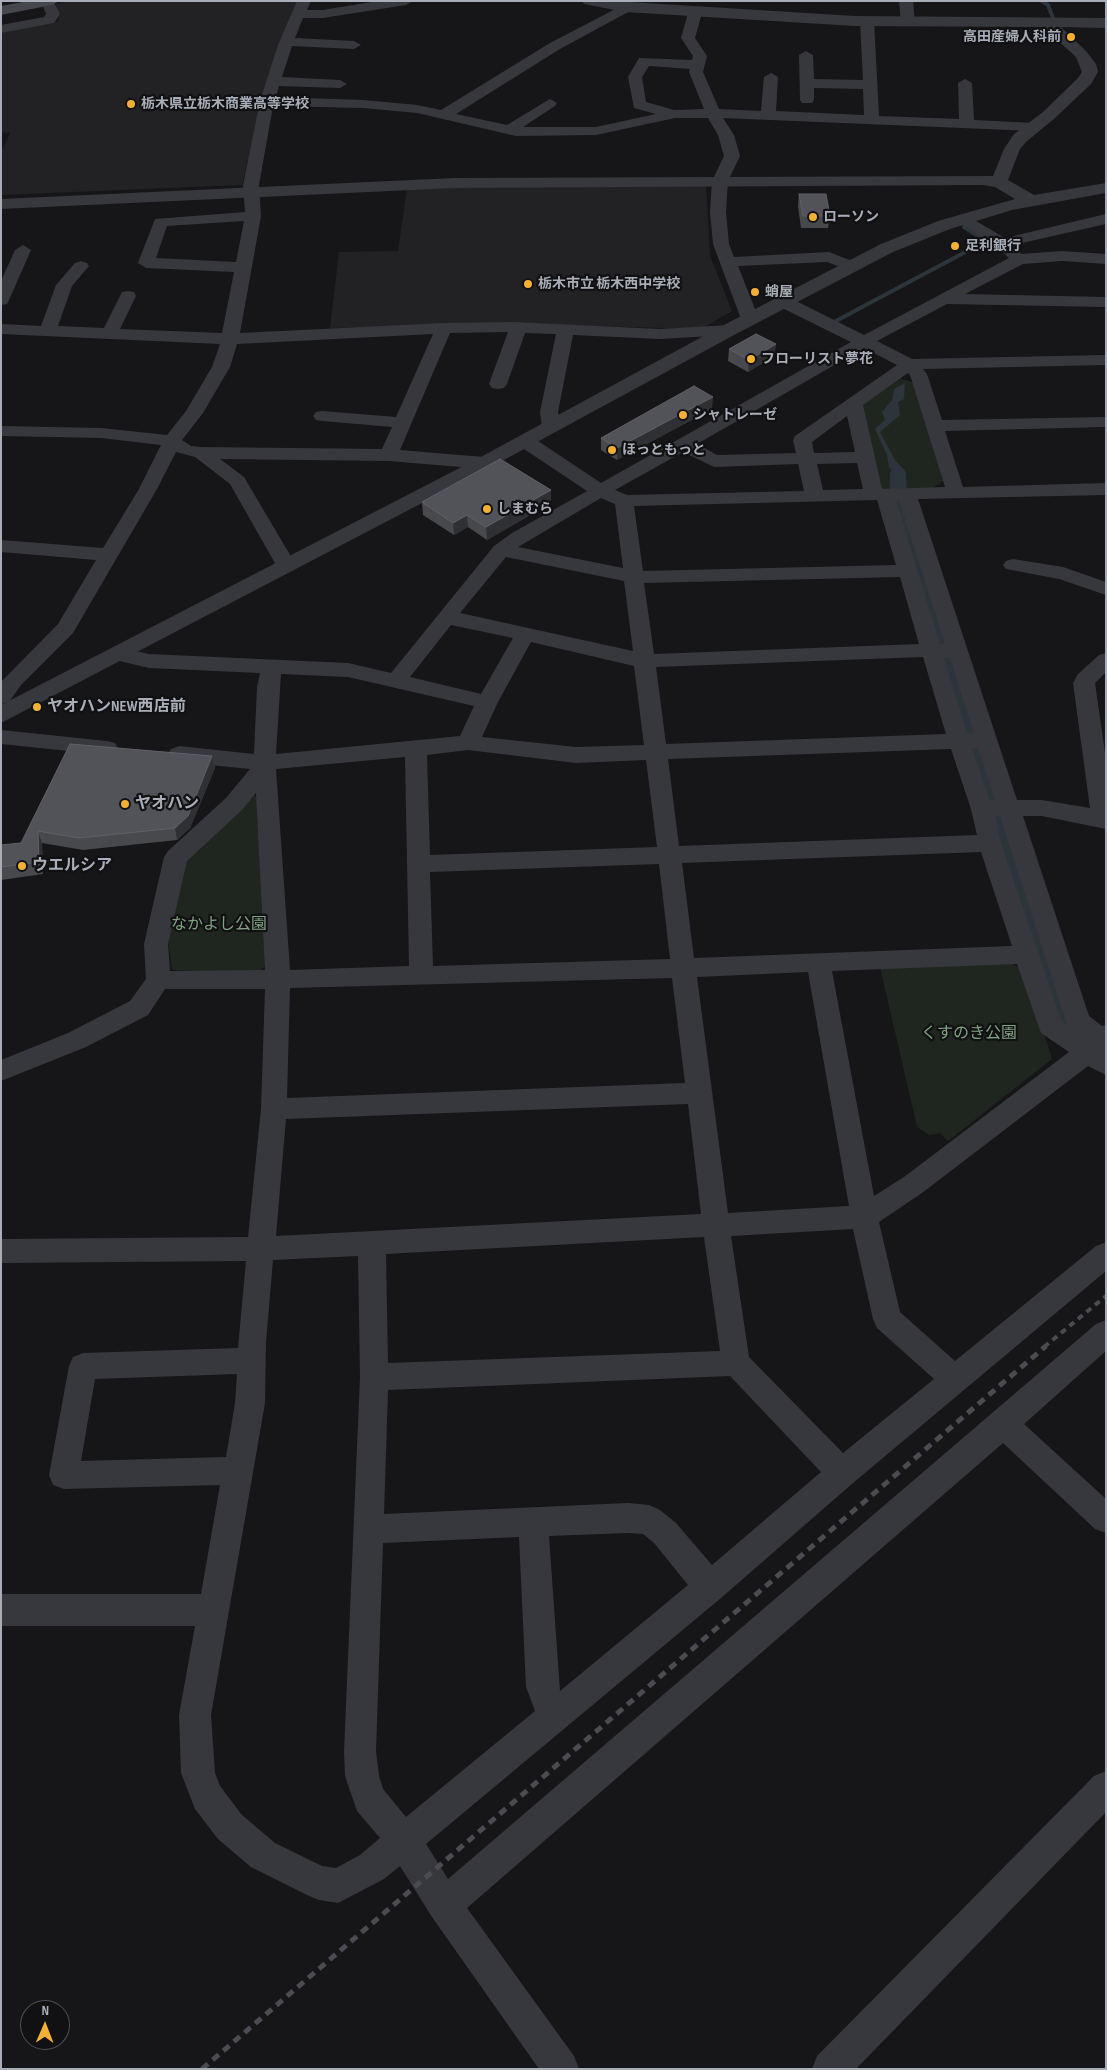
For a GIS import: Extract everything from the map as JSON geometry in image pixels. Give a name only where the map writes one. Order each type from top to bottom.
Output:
[{"type":"main road","points":[[1,12],[50,2]]},
{"type":"street","points":[[1,697],[14,680],[66,628],[148,489],[172,441],[194,413],[221,367],[230,339],[253,216],[252,192],[254,169],[267,101],[287,42],[302,8],[323,14],[406,1]]},
{"type":"street","points":[[589,1],[695,13],[867,21],[1106,23]]},
{"type":"street","points":[[906,1],[908,22]]},
{"type":"street","points":[[1,29],[49,20],[53,14],[50,2]]},
{"type":"street","points":[[445,114],[555,46],[635,6]]},
{"type":"street","points":[[695,13],[688,38],[700,56],[696,72],[713,113],[726,135],[732,156],[720,181],[718,212],[721,244],[750,319]]},
{"type":"street","points":[[867,21],[872,121]]},
{"type":"street","points":[[999,182],[1012,149],[1020,138],[1085,81],[1090,72],[1088,64],[1081,54],[1047,23]]},
{"type":"street","points":[[287,42],[354,45]]},
{"type":"street","points":[[806,55],[808,117]]},
{"type":"street","points":[[675,114],[639,105],[635,77],[644,61],[698,64]]},
{"type":"street","points":[[768,116],[771,78]]},
{"type":"street","points":[[273,81],[340,84]]},
{"type":"street","points":[[807,83],[870,85]]},
{"type":"street","points":[[965,83],[968,125]]},
{"type":"street","points":[[267,101],[363,104],[445,114],[508,131],[543,133],[596,131],[675,114],[713,113],[1034,127]]},
{"type":"street","points":[[508,131],[550,103]]},
{"type":"street","points":[[1,204],[520,181],[963,179],[999,182],[1030,200]]},
{"type":"street","points":[[1,715],[484,463],[851,266],[921,233],[964,219],[1030,200],[1106,188]]},
{"type":"street","points":[[242,267],[146,263],[161,222],[253,216]]},
{"type":"street","points":[[964,219],[1002,243],[1019,259]]},
{"type":"street","points":[[1002,243],[1106,220]]},
{"type":"street","points":[[1,300],[23,250]]},
{"type":"street","points":[[397,680],[500,550],[519,537],[863,342],[1019,259],[1062,256],[1106,259]]},
{"type":"street","points":[[728,262],[829,257],[851,266]]},
{"type":"street","points":[[48,330],[64,285],[81,266]]},
{"type":"street","points":[[109,335],[128,296]]},
{"type":"street","points":[[943,299],[1106,302]]},
{"type":"street","points":[[784,302],[908,364],[918,374],[956,493]]},
{"type":"street","points":[[1,329],[230,339],[444,328],[518,328],[660,334],[729,330]]},
{"type":"street","points":[[389,455],[444,328]]},
{"type":"street","points":[[498,384],[518,328]]},
{"type":"street","points":[[552,427],[548,412],[564,330]]},
{"type":"street","points":[[815,497],[802,440],[852,402],[908,364],[1106,360]]},
{"type":"street","points":[[852,402],[865,457],[909,571],[959,741],[982,809],[990,843],[1028,954],[1050,1026],[1100,1048]]},
{"type":"street","points":[[322,416],[403,423]]},
{"type":"street","points":[[935,426],[1106,422]]},
{"type":"street","points":[[1,432],[101,433],[172,441],[185,450],[201,453],[389,455],[484,463]]},
{"type":"street","points":[[525,441],[600,491],[624,501],[1106,490]]},
{"type":"street","points":[[683,444],[714,461],[865,457]]},
{"type":"street","points":[[201,453],[237,481],[286,565]]},
{"type":"street","points":[[907,494],[1078,1022],[1100,1048]]},
{"type":"street","points":[[624,501],[716,1224],[736,1363],[842,1473]]},
{"type":"street","points":[[1,546],[108,555]]},
{"type":"street","points":[[500,550],[634,577],[909,571]]},
{"type":"street","points":[[1012,565],[1063,573],[1106,589]]},
{"type":"street","points":[[446,618],[645,661],[932,650],[958,652]]},
{"type":"street","points":[[468,743],[487,702],[525,634]]},
{"type":"street","points":[[118,654],[150,661],[348,670],[487,702]]},
{"type":"street","points":[[982,809],[1042,808],[1106,820],[1100,749],[1085,679],[1106,660]]},
{"type":"street","points":[[272,666],[268,687],[265,763],[278,979],[274,1109],[260,1249],[251,1361],[250,1403],[215,1610],[194,1715],[198,1773],[207,1797],[230,1827],[263,1855],[319,1883],[338,1886],[372,1866],[710,1587],[842,1473],[1106,1254]]},
{"type":"street","points":[[1,737],[127,749]]},
{"type":"street","points":[[156,752],[265,763],[416,746],[468,743],[549,753],[657,752],[987,740]]},
{"type":"street","points":[[416,746],[421,974]]},
{"type":"street","points":[[1,1071],[77,1040],[139,1008],[158,980],[156,944],[176,857],[234,804],[265,763]]},
{"type":"street","points":[[418,864],[990,843]]},
{"type":"street","points":[[158,980],[221,982],[421,974],[683,968],[1028,954]]},
{"type":"street","points":[[818,962],[864,1217],[887,1319],[955,1379]]},
{"type":"street","points":[[1,1251],[260,1249],[716,1224],[825,1221],[864,1217],[913,1185],[1100,1048]]},
{"type":"street","points":[[274,1109],[699,1093]]},
{"type":"street","points":[[372,1243],[374,1378],[360,1751],[362,1776],[369,1799],[404,1841],[444,1905],[561,2069]]},
{"type":"street","points":[[444,1905],[754,1636],[1003,1424],[1106,1333]]},
{"type":"street","points":[[239,1472],[64,1475],[82,1366],[251,1361]]},
{"type":"street","points":[[374,1378],[736,1363]]},
{"type":"street","points":[[1003,1424],[1106,1519]]},
{"type":"street","points":[[368,1528],[628,1518],[648,1520],[665,1533],[710,1587]]},
{"type":"street","points":[[532,1522],[542,1687],[546,1699],[556,1713]]},
{"type":"street","points":[[1,1610],[215,1610]]},
{"type":"street","points":[[830,2069],[1106,1788]]},
{"type":"shaded area","name":"栃木県立栃木商業高等学校","points":[[70,1],[298,1],[268,76],[242,185],[1,195],[1,153],[10,133],[1,132],[1,33],[59,21],[56,4]]},
{"type":"shaded area","name":"栃木市立 栃木西中学校","points":[[706,185],[710,256],[732,311],[701,329],[516,324],[330,328],[339,252],[398,251],[407,188]]},
{"type":"shaded area","points":[[905,383],[904,399],[898,402],[900,415],[880,432],[895,460],[903,469],[902,473],[896,473],[889,468],[887,455],[875,429],[885,420],[882,412],[892,400],[894,389]]},
{"type":"green space","points":[[901,379],[914,382],[943,481],[933,488],[877,490],[856,407]]},
{"type":"green space","name":"なかよし公園","points":[[251,795],[261,796],[268,963],[260,971],[238,973],[172,970],[168,940],[187,855]]},
{"type":"green space","name":"くすのき公園","points":[[1011,963],[1024,971],[1052,1059],[948,1141],[940,1133],[929,1135],[917,1127],[880,967]]},
{"type":"building","points":[[799,194],[826,194],[830,216],[803,216]]},
{"type":"building","points":[[756,334],[776,344],[749,360],[729,349]]},
{"type":"building","points":[[694,386],[713,397],[617,448],[601,438]]},
{"type":"building","name":"しまむら","points":[[500,459],[551,490],[486,527],[467,515],[453,523],[422,502]]},
{"type":"building","name":"ヤオハン","points":[[70,744],[212,756],[188,816],[175,828],[79,838],[38,831],[39,862],[1,867],[1,845],[21,843]]},
{"type":"waterway","points":[[1042,1],[1048,5],[1053,18]]},
{"type":"waterway","points":[[838,324],[834,322],[986,241],[964,227]]},
{"type":"waterway","points":[[898,473],[898,501],[1064,1023],[1092,1042]]},
{"type":"railway","points":[[1044,1347],[1106,1296]]},
{"type":"railway","points":[[202,2069],[1046,1346]]},
{"type":"place","name":"高田産婦人科前","points":[[1071,37]]},
{"type":"place","name":"栃木県立栃木商業高等学校","points":[[131,104]]},
{"type":"place","name":"ローソン","points":[[813,217]]},
{"type":"place","name":"足利銀行","points":[[955,246]]},
{"type":"place","name":"栃木市立 栃木西中学校","points":[[528,284]]},
{"type":"place","name":"蛸屋","points":[[755,292]]},
{"type":"place","name":"フローリスト夢花","points":[[751,359]]},
{"type":"place","name":"シャトレーゼ","points":[[683,415]]},
{"type":"place","name":"ほっともっと","points":[[612,450]]},
{"type":"place","name":"しまむら","points":[[487,509]]},
{"type":"place","name":"ヤオハンNEW西店前","points":[[37,707]]},
{"type":"place","name":"ヤオハン","points":[[125,804]]},
{"type":"place","name":"ウエルシア","points":[[22,866]]}]
